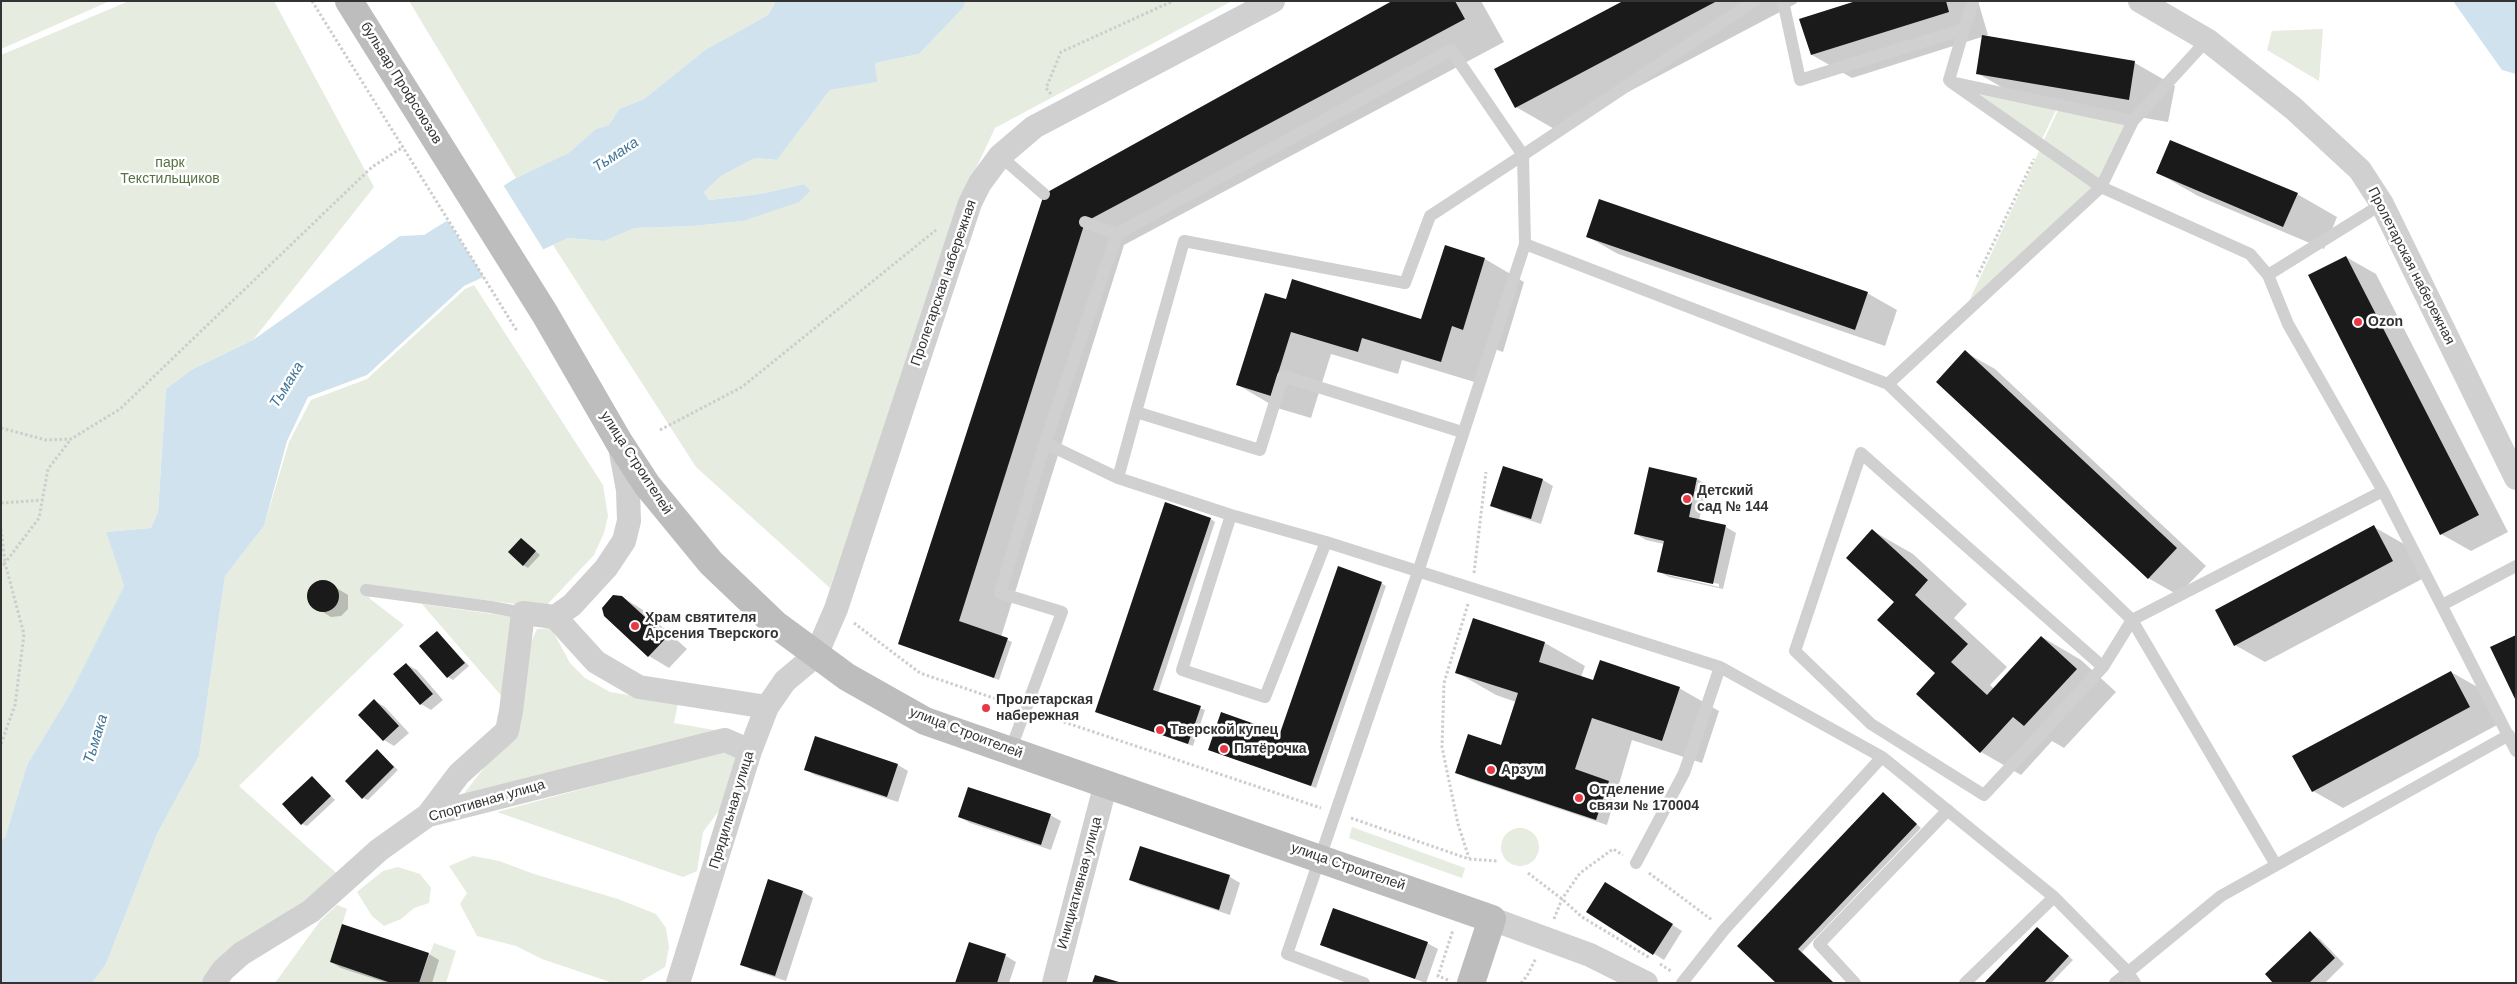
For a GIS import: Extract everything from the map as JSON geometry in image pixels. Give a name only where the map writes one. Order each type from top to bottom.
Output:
[{"type":"main road","name":"бульвар Профсоюзов","points":[[350,1],[452,165]]},
{"type":"main road","name":"улица Строителей","points":[[452,165],[545,314],[619,442],[654,495],[707,558],[747,599],[816,655],[856,683],[925,721],[1492,919]]},
{"type":"main road","points":[[1471,983],[1492,919]]},
{"type":"street","name":"Пролетарская набережная","points":[[816,655],[836,609],[970,203],[980,183],[1000,156],[1034,127],[1273,1]]},
{"type":"street","name":"Пролетарская набережная","points":[[2140,1],[2206,40],[2293,108],[2360,170],[2382,204],[2516,478]]},
{"type":"street","points":[[555,617],[572,605],[606,568],[624,541],[630,521],[628,490],[619,442]]},
{"type":"street","points":[[428,815],[460,774],[507,731],[512,711],[523,613],[555,617],[596,662],[639,687],[766,707]]},
{"type":"street","name":"Прядильная улица","points":[[678,983],[750,751],[766,707],[785,681],[816,655]]},
{"type":"street","name":"Спортивная улица","points":[[214,983],[223,970],[241,954],[310,911],[379,850],[428,815],[725,740],[750,751]]},
{"type":"street","name":"Инициативная улица","points":[[1054,983],[1106,784]]},
{"type":"street","name":"улица Строителей","points":[[1492,919],[1546,937],[1590,955],[1646,983]]},
{"type":"lane","points":[[1118,478],[1184,241],[1405,283],[1430,216],[1754,1]]},
{"type":"lane","points":[[1783,1],[1800,80],[1964,29]]},
{"type":"lane","points":[[1973,1],[1949,80],[1951,82],[2101,187],[2250,254],[2268,275],[2288,324],[2382,491],[2516,750]]},
{"type":"lane","points":[[1888,384],[2101,187],[2133,121],[2206,40]]},
{"type":"lane","points":[[1010,751],[1062,612],[1000,593],[1045,444],[1117,234],[1452,50],[1523,155],[1525,244],[1462,432],[1418,572],[1287,954],[1364,983]]},
{"type":"lane","points":[[1951,82],[2133,121]]},
{"type":"lane","points":[[1000,156],[1044,194]]},
{"type":"lane","points":[[2268,275],[2382,204]]},
{"type":"lane","points":[[1085,222],[1117,234]]},
{"type":"lane","points":[[1525,244],[1888,384],[2132,620],[2276,865]]},
{"type":"lane","points":[[1136,412],[1260,450],[1283,376],[1462,432]]},
{"type":"lane","points":[[1045,444],[1118,478],[1232,516],[1326,542],[1720,667],[1882,757],[2054,897],[2127,971],[2135,983]]},
{"type":"lane","points":[[2104,667],[1861,453],[1795,651],[1871,724],[1984,795],[2104,667],[2132,620],[2382,491]]},
{"type":"lane","points":[[1232,516],[1182,670],[1265,698],[1326,542]]},
{"type":"lane","points":[[2442,605],[2516,566]]},
{"type":"lane","points":[[366,590],[523,613]]},
{"type":"lane","points":[[1636,863],[1684,773],[1720,667]]},
{"type":"lane","points":[[2115,983],[2127,971],[2221,896],[2509,735]]},
{"type":"lane","points":[[1683,981],[1724,930],[1882,757]]},
{"type":"lane","points":[[1855,983],[1819,944],[1948,810]]},
{"type":"lane","points":[[1966,983],[2054,897]]},
{"type":"path","points":[[312,1],[517,331]]},
{"type":"path","points":[[1063,111],[1046,88],[1061,52],[1173,1]]},
{"type":"path","points":[[1973,286],[2041,145]]},
{"type":"path","points":[[1,568],[39,518],[48,469],[71,439],[120,408],[372,168],[403,147]]},
{"type":"path","points":[[660,430],[742,387],[939,228]]},
{"type":"path","points":[[1,428],[46,440],[71,439]]},
{"type":"path","points":[[1469,859],[1458,824],[1442,747],[1444,683],[1472,588],[1486,472]]},
{"type":"path","points":[[1,503],[43,500]]},
{"type":"path","points":[[1,529],[5,563],[24,634],[15,705],[1,744]]},
{"type":"path","points":[[836,609],[920,673],[1469,859],[1498,861]]},
{"type":"path","points":[[1521,983],[1527,976],[1562,899],[1580,873],[1613,849],[1636,863],[1724,930]]},
{"type":"path","points":[[1528,873],[1582,917],[1683,981]]},
{"type":"path","points":[[1456,983],[1438,976],[1460,907]]},
{"type":"green space","points":[[1,1],[110,1],[1,49]]},
{"type":"green space","name":"парк Текстильщиков","points":[[129,1],[274,1],[374,187],[253,340],[191,370],[166,389],[158,512],[151,528],[106,532],[124,586],[70,694],[27,765],[5,838],[1,840],[1,55]]},
{"type":"green space","points":[[409,1],[776,1],[768,15],[705,50],[644,99],[619,109],[609,125],[596,129],[570,153],[516,178]]},
{"type":"green space","points":[[966,1],[1232,1],[995,128],[962,198],[830,588],[696,467],[553,245],[568,238],[604,241],[635,228],[693,226],[743,221],[804,184],[760,194],[709,200],[704,192],[721,176],[755,158],[777,160],[830,90],[876,82],[875,63],[919,54],[963,8]]},
{"type":"green space","points":[[2323,29],[2319,81],[2267,50],[2272,31]]},
{"type":"green space","points":[[1962,87],[2058,106],[2040,143]]},
{"type":"green space","points":[[2060,106],[2132,121],[2100,184],[2042,144]]},
{"type":"green space","points":[[2041,147],[2098,186],[1964,312]]},
{"type":"green space","points":[[474,285],[603,485],[608,516],[604,533],[594,555],[544,608],[373,585],[369,598],[404,625],[239,786],[342,878],[214,983],[92,983],[106,964],[157,834],[199,756],[225,576],[264,526],[289,442],[311,400],[367,379],[465,289]]},
{"type":"green space","points":[[422,604],[521,618],[505,700]]},
{"type":"green space","points":[[551,628],[570,663],[585,678],[610,692],[678,703],[674,723],[720,731],[457,803],[513,730],[524,658],[537,629]]},
{"type":"green space","points":[[723,751],[739,758],[721,808],[703,832],[697,871],[683,877],[497,812]]},
{"type":"green space","points":[[1352,827],[1465,868],[1462,878],[1349,838]]},
{"type":"green space","points":[[1520,828],[1533,834],[1539,847],[1533,860],[1520,866],[1507,860],[1501,847],[1507,834]]},
{"type":"green space","points":[[473,856],[499,861],[534,874],[618,899],[656,914],[666,928],[669,947],[665,967],[638,983],[613,983],[542,959],[516,946],[477,936],[460,904],[467,893],[449,866]]},
{"type":"green space","points":[[398,867],[420,874],[431,888],[429,903],[414,908],[401,919],[384,926],[372,916],[357,892],[383,871]]},
{"type":"green space","points":[[337,905],[347,909],[330,962],[391,983],[275,983],[320,921]]},
{"type":"green space","points":[[434,943],[456,951],[446,983],[419,983]]},
{"type":"water","name":"Тьмака","points":[[776,1],[966,1],[963,8],[919,54],[875,63],[877,82],[830,90],[777,160],[755,158],[721,176],[704,192],[709,200],[760,194],[804,184],[810,191],[799,202],[743,221],[693,226],[635,228],[604,241],[568,238],[464,286],[367,375],[308,397],[287,441],[264,526],[225,576],[199,756],[157,834],[106,964],[92,983],[1,983],[1,840],[5,838],[27,765],[70,694],[124,586],[106,532],[151,528],[158,512],[166,389],[191,370],[253,340],[400,236],[424,235],[516,178],[569,153],[596,129],[609,125],[619,109],[644,99],[705,50],[768,15]]},
{"type":"water","points":[[2453,1],[2516,1],[2516,74],[2502,70]]},
{"type":"pier","points":[[502,183],[545,252],[485,279],[446,218]]},
{"type":"building","points":[[1392,1],[1455,1],[1465,19],[1085,222],[959,621],[1008,638],[994,678],[898,644],[1044,194]]},
{"type":"building","points":[[1623,1],[1717,1],[1515,108],[1494,69]]},
{"type":"building","points":[[1856,1],[1946,1],[1949,12],[1811,55],[1799,19]]},
{"type":"building","points":[[1982,35],[2135,61],[2129,100],[1976,74]]},
{"type":"building","points":[[2170,140],[2298,193],[2283,227],[2156,173]]},
{"type":"building","points":[[1599,199],[1868,292],[1855,330],[1586,237]]},
{"type":"building","points":[[1445,245],[1485,258],[1463,330],[1452,326],[1441,362],[1362,338],[1358,352],[1291,332],[1271,396],[1236,385],[1265,293],[1286,299],[1292,279],[1421,319]]},
{"type":"building","points":[[2346,256],[2479,515],[2440,535],[2308,275]]},
{"type":"building","points":[[1965,350],[2177,548],[2148,579],[1936,382]]},
{"type":"building","points":[[1503,466],[1543,479],[1531,519],[1490,506]]},
{"type":"building","points":[[1649,467],[1697,478],[1689,517],[1726,525],[1713,584],[1657,572],[1664,541],[1634,534]]},
{"type":"building","points":[[1165,502],[1211,518],[1153,690],[1201,706],[1188,744],[1095,712]]},
{"type":"building","points":[[2374,525],[2393,561],[2234,646],[2215,610]]},
{"type":"building","points":[[1872,529],[1928,580],[1915,595],[1968,644],[1951,662],[1987,695],[2041,636],[2077,669],[2024,726],[2013,717],[1980,753],[1916,694],[1935,673],[1877,620],[1894,602],[1846,558]]},
{"type":"building","points":[[521,538],[536,551],[523,566],[508,552]]},
{"type":"building","points":[[1338,566],[1382,582],[1311,786],[1208,750],[1221,712],[1280,733]]},
{"type":"building","points":[[323,580],[329,581],[334,585],[338,590],[338,602],[334,607],[329,611],[323,612],[317,611],[312,607],[308,602],[307,596],[308,590],[312,585],[317,581]]},
{"type":"building","name":"Храм святителя Арсения Тверского","points":[[613,595],[622,596],[667,637],[648,657],[604,616],[602,608]]},
{"type":"building","points":[[1473,618],[1545,642],[1539,662],[1593,680],[1600,660],[1680,687],[1662,741],[1592,718],[1575,769],[1609,781],[1596,820],[1455,773],[1468,734],[1501,745],[1518,693],[1455,673]]},
{"type":"building","points":[[437,631],[465,663],[447,678],[419,646]]},
{"type":"building","points":[[2516,635],[2516,701],[2490,647]]},
{"type":"building","points":[[406,663],[433,694],[420,705],[393,674]]},
{"type":"building","points":[[2451,671],[2470,707],[2312,792],[2292,756]]},
{"type":"building","points":[[374,699],[399,726],[383,741],[358,715]]},
{"type":"building","points":[[815,736],[898,764],[887,797],[804,770]]},
{"type":"building","points":[[377,749],[394,767],[362,799],[345,781]]},
{"type":"building","points":[[312,776],[331,796],[301,825],[282,804]]},
{"type":"building","points":[[968,787],[1051,814],[1041,845],[958,817]]},
{"type":"building","points":[[1883,792],[1917,824],[1798,949],[1834,983],[1776,983],[1737,946]]},
{"type":"building","points":[[1140,846],[1230,875],[1219,910],[1129,880]]},
{"type":"building","points":[[768,879],[803,891],[775,976],[740,965]]},
{"type":"building","points":[[1605,882],[1673,924],[1653,955],[1586,912]]},
{"type":"building","points":[[1333,908],[1428,942],[1415,979],[1320,945]]},
{"type":"building","points":[[342,924],[429,953],[419,983],[391,983],[330,962]]},
{"type":"building","points":[[2037,927],[2069,956],[2044,983],[1984,983]]},
{"type":"building","points":[[2310,931],[2335,958],[2309,983],[2273,983],[2265,974]]},
{"type":"building","points":[[969,942],[1006,954],[997,983],[955,983]]},
{"type":"building","points":[[1095,975],[1119,982],[1119,983],[1092,983]]},
{"type":"place","name":"Ozon","points":[[2358,322]]},
{"type":"place","name":"Детский сад № 144","points":[[1687,499]]},
{"type":"place","name":"Храм святителя Арсения Тверского","points":[[635,626]]},
{"type":"place","name":"Пролетарская набережная","points":[[986,708]]},
{"type":"place","name":"Тверской купец","points":[[1160,730]]},
{"type":"place","name":"Пятёрочка","points":[[1224,749]]},
{"type":"place","name":"Арзум","points":[[1491,770]]},
{"type":"place","name":"Отделение связи № 170004","points":[[1579,798]]}]
